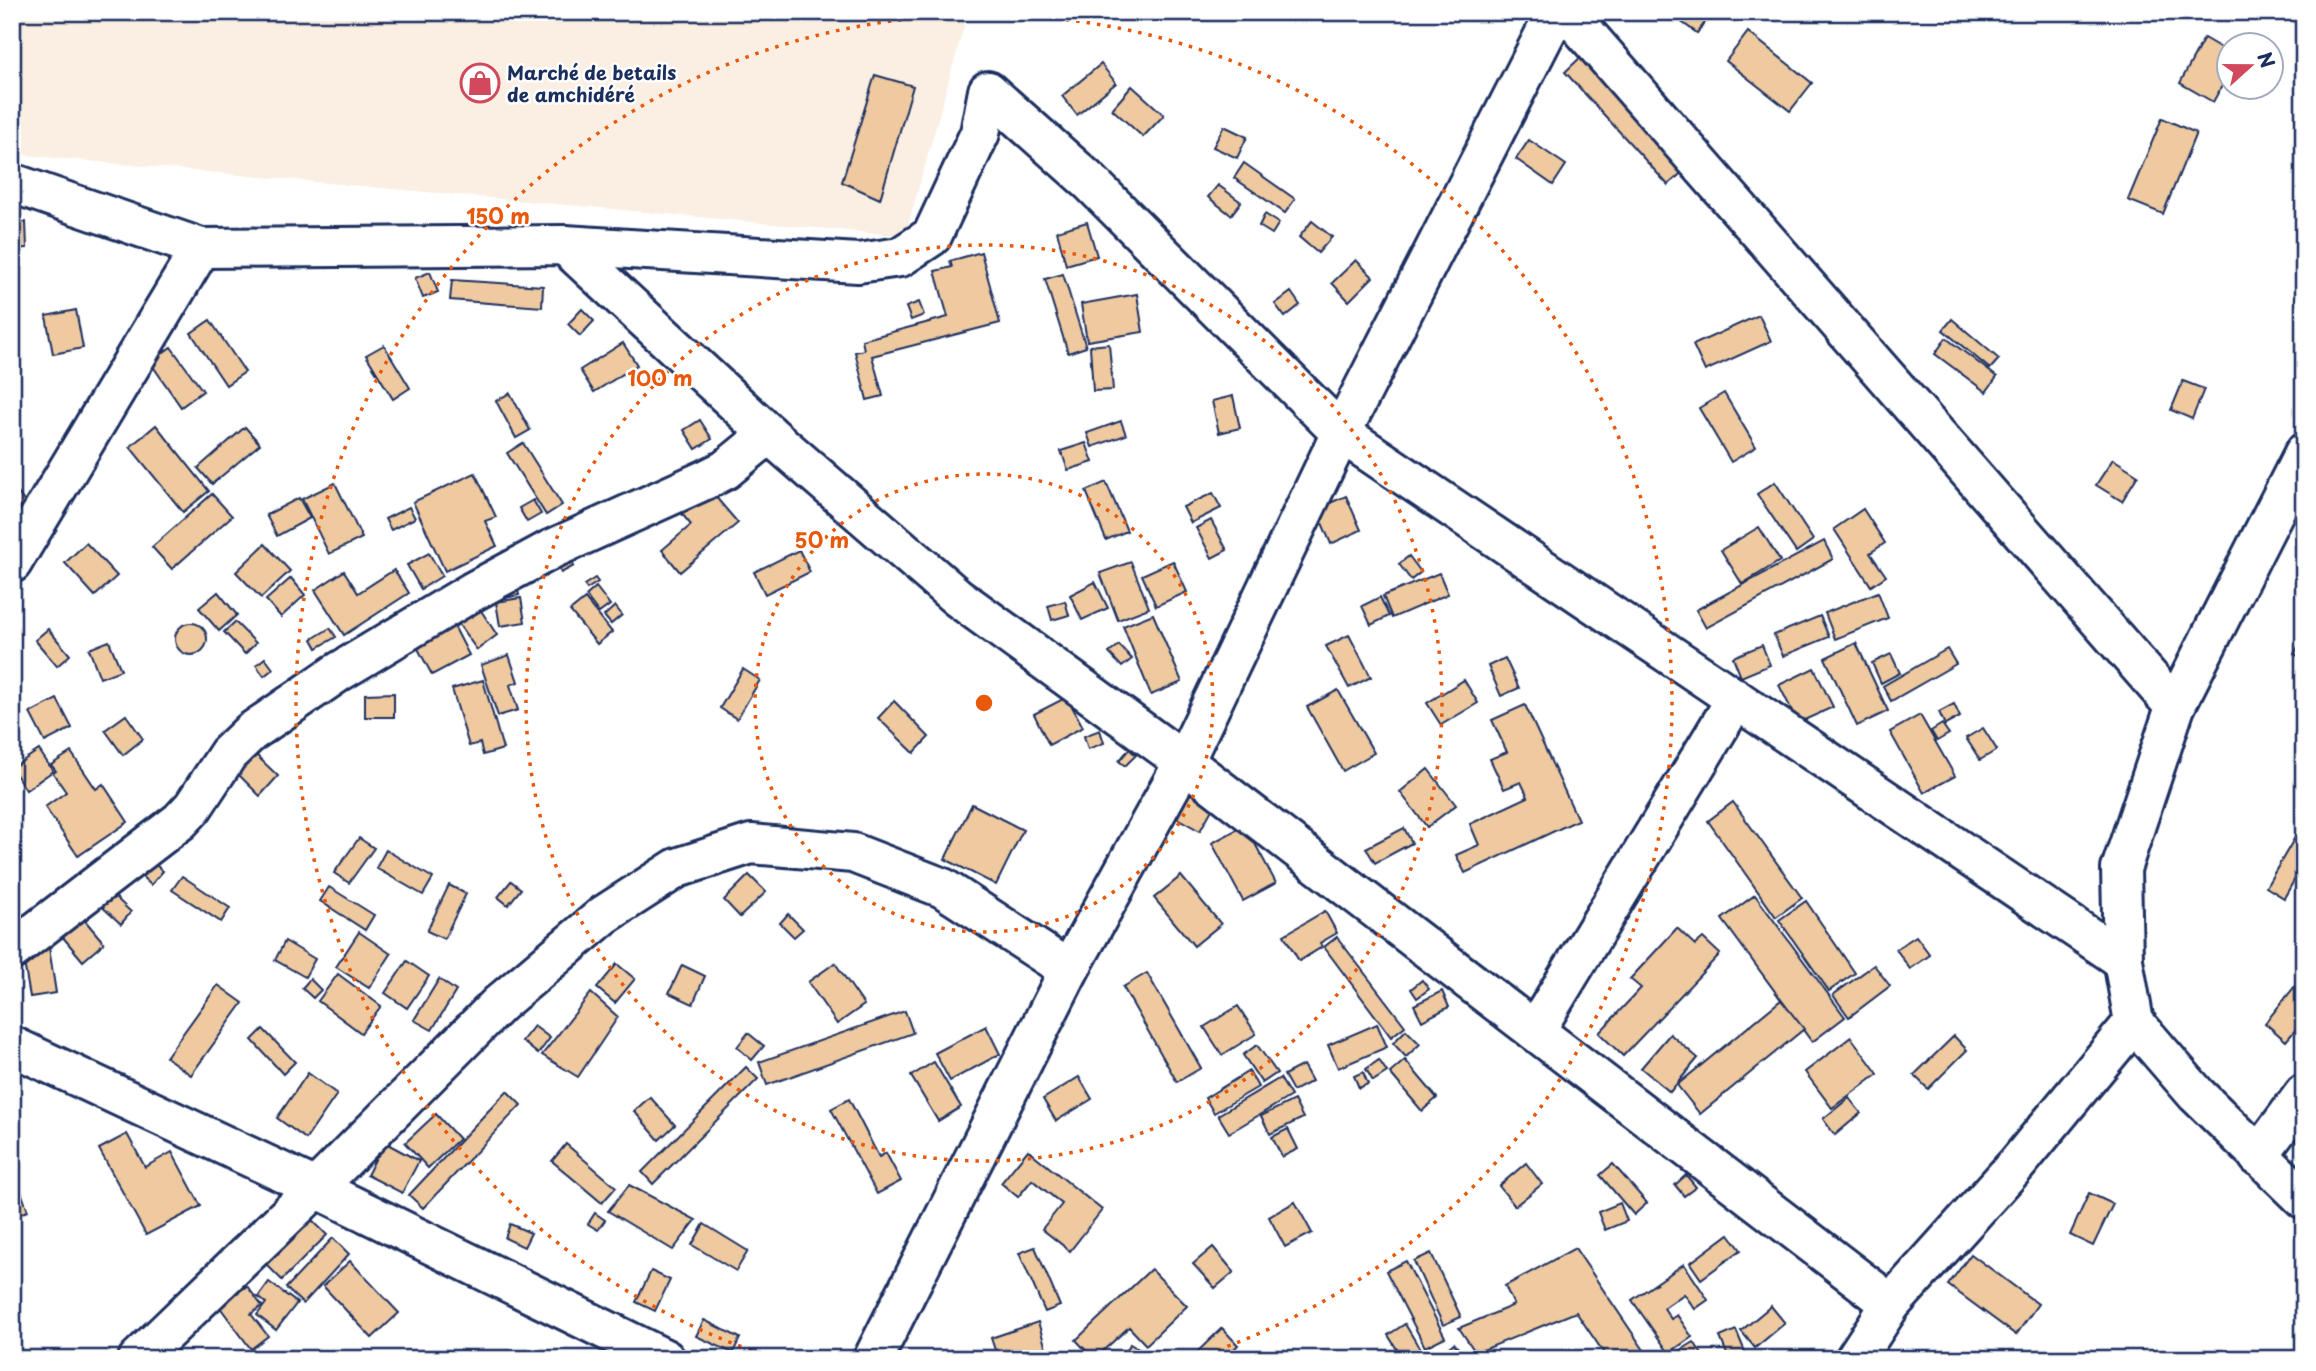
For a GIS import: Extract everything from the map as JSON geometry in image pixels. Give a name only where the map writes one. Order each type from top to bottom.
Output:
[{"type":"street","points":[[873,1359],[1069,970],[1184,762],[1341,433],[1556,12]]},
{"type":"street","points":[[1567,12],[2175,707]]},
{"type":"street","points":[[12,183],[201,248],[565,245],[858,263],[900,257],[932,236],[980,133],[988,91],[1090,183],[1341,433],[2123,960]]},
{"type":"street","points":[[565,245],[769,434],[957,597],[1184,762],[1891,1304]]},
{"type":"street","points":[[12,563],[201,248]]},
{"type":"street","points":[[12,950],[180,821],[193,807],[228,754],[251,732],[337,673],[472,592],[552,549],[707,480],[725,470],[769,434]]},
{"type":"street","points":[[2304,453],[2175,707],[2121,869],[2123,960],[2134,1022],[2196,1094],[2304,1199]]},
{"type":"street","points":[[1535,1031],[1736,699]]},
{"type":"street","points":[[138,1359],[316,1188],[499,1004],[604,915],[677,868],[751,844],[853,853],[943,888],[1069,970]]},
{"type":"street","points":[[1855,1359],[1891,1304],[2017,1164],[2134,1022]]},
{"type":"street","points":[[12,1046],[316,1188],[665,1359]]},
{"type":"street","points":[[2258,1156],[2304,1094]]},
{"type":"shaded area","name":"Marché de betails de amchidéré","points":[[12,12],[968,12],[905,236],[12,154]]},
{"type":"building","points":[[1681,12],[1713,12],[1697,33],[1676,18]]},
{"type":"building","points":[[1748,32],[1812,83],[1790,111],[1726,61]]},
{"type":"building","points":[[2204,38],[2214,44],[2213,102],[2180,83]]},
{"type":"building","points":[[1584,54],[1688,167],[1668,185],[1565,72]]},
{"type":"building","points":[[1101,64],[1116,83],[1077,115],[1062,96]]},
{"type":"building","points":[[875,75],[913,86],[880,199],[842,182]]},
{"type":"building","points":[[1132,86],[1164,115],[1143,137],[1112,109]]},
{"type":"building","points":[[2162,118],[2196,133],[2163,214],[2128,200]]},
{"type":"building","points":[[1224,126],[1247,137],[1237,158],[1213,147]]},
{"type":"building","points":[[1529,140],[1566,165],[1553,185],[1516,159]]},
{"type":"building","points":[[1244,163],[1295,199],[1285,213],[1234,178]]},
{"type":"building","points":[[1218,185],[1241,202],[1231,215],[1208,197]]},
{"type":"building","points":[[1265,214],[1279,223],[1272,234],[1259,226]]},
{"type":"building","points":[[1312,221],[1332,237],[1318,253],[1299,237]]},
{"type":"building","points":[[26,222],[27,248],[12,249],[12,223]]},
{"type":"building","points":[[1087,222],[1097,256],[1066,265],[1057,231]]},
{"type":"building","points":[[981,252],[1000,323],[872,356],[883,396],[867,400],[855,352],[864,350],[862,340],[948,317],[935,271],[952,267],[950,261]]},
{"type":"building","points":[[1356,260],[1373,277],[1349,301],[1332,283]]},
{"type":"building","points":[[430,272],[438,292],[423,298],[415,278]]},
{"type":"building","points":[[1063,274],[1086,347],[1068,353],[1045,279]]},
{"type":"building","points":[[452,280],[543,286],[542,307],[450,300]]},
{"type":"building","points":[[1291,292],[1300,305],[1285,317],[1275,304]]},
{"type":"building","points":[[1137,294],[1143,332],[1087,341],[1081,304]]},
{"type":"building","points":[[919,302],[924,315],[911,320],[906,307]]},
{"type":"building","points":[[582,309],[594,321],[580,336],[568,324]]},
{"type":"building","points":[[76,310],[83,348],[53,354],[46,316]]},
{"type":"building","points":[[1759,315],[1771,341],[1705,371],[1693,345]]},
{"type":"building","points":[[1952,319],[1999,359],[1990,369],[1943,330]]},
{"type":"building","points":[[210,320],[245,372],[226,385],[191,333]]},
{"type":"building","points":[[1946,338],[1997,377],[1986,392],[1935,354]]},
{"type":"building","points":[[623,343],[637,365],[594,392],[580,370]]},
{"type":"building","points":[[1109,344],[1113,390],[1093,391],[1090,346]]},
{"type":"building","points":[[384,345],[410,388],[393,399],[366,355]]},
{"type":"building","points":[[171,347],[203,391],[181,407],[150,362]]},
{"type":"building","points":[[2183,381],[2204,389],[2192,419],[2171,410]]},
{"type":"building","points":[[510,393],[530,430],[516,438],[496,401]]},
{"type":"building","points":[[1724,393],[1756,447],[1731,462],[1699,408]]},
{"type":"building","points":[[1233,396],[1240,428],[1219,433],[1212,401]]},
{"type":"building","points":[[700,420],[712,439],[696,449],[684,430]]},
{"type":"building","points":[[1121,421],[1126,435],[1092,447],[1087,433]]},
{"type":"building","points":[[156,425],[209,491],[183,512],[130,447]]},
{"type":"building","points":[[245,427],[260,444],[212,484],[198,468]]},
{"type":"building","points":[[523,443],[562,505],[546,515],[507,453]]},
{"type":"building","points":[[1086,443],[1093,462],[1068,470],[1061,451]]},
{"type":"building","points":[[2113,459],[2138,475],[2122,501],[2096,485]]},
{"type":"building","points":[[475,473],[496,517],[485,521],[497,546],[445,571],[413,502]]},
{"type":"building","points":[[1106,482],[1127,531],[1106,540],[1086,491]]},
{"type":"building","points":[[1775,482],[1813,540],[1796,552],[1757,494]]},
{"type":"building","points":[[335,483],[362,538],[329,554],[302,499]]},
{"type":"building","points":[[12,484],[25,503],[12,511]]},
{"type":"building","points":[[709,489],[738,523],[680,572],[662,550],[691,525],[673,503]]},
{"type":"building","points":[[1213,493],[1221,508],[1191,523],[1183,507]]},
{"type":"building","points":[[212,494],[232,516],[172,569],[152,547]]},
{"type":"building","points":[[1346,496],[1361,530],[1331,544],[1316,509]]},
{"type":"building","points":[[299,498],[310,518],[277,536],[266,515]]},
{"type":"building","points":[[533,500],[541,514],[527,522],[519,508]]},
{"type":"building","points":[[409,507],[415,518],[391,530],[385,519]]},
{"type":"building","points":[[1863,509],[1885,543],[1870,553],[1886,576],[1871,586],[1834,529]]},
{"type":"building","points":[[1211,520],[1227,550],[1212,558],[1196,528]]},
{"type":"building","points":[[1759,527],[1780,561],[1742,584],[1721,550]]},
{"type":"building","points":[[1824,541],[1833,559],[1706,628],[1696,610]]},
{"type":"building","points":[[86,543],[117,576],[95,596],[65,563]]},
{"type":"building","points":[[265,544],[290,571],[261,598],[236,572]]},
{"type":"building","points":[[563,546],[574,566],[561,573],[550,553]]},
{"type":"building","points":[[799,550],[810,572],[765,594],[754,572]]},
{"type":"building","points":[[429,553],[442,576],[421,589],[407,565]]},
{"type":"building","points":[[1409,556],[1421,572],[1411,580],[1399,564]]},
{"type":"building","points":[[1173,561],[1187,592],[1156,606],[1142,575]]},
{"type":"building","points":[[1131,562],[1149,608],[1118,620],[1100,573]]},
{"type":"building","points":[[394,570],[409,593],[344,635],[315,590],[344,571],[358,593]]},
{"type":"building","points":[[1439,573],[1448,594],[1392,618],[1383,596]]},
{"type":"building","points":[[291,578],[305,595],[281,617],[266,600]]},
{"type":"building","points":[[595,578],[598,582],[587,589],[584,585]]},
{"type":"building","points":[[516,580],[519,595],[497,600]]},
{"type":"building","points":[[1095,582],[1108,608],[1082,620],[1070,595]]},
{"type":"building","points":[[596,587],[610,605],[599,613],[586,596]]},
{"type":"building","points":[[218,592],[237,615],[219,631],[199,608]]},
{"type":"building","points":[[1878,592],[1888,618],[1835,639],[1825,613]]},
{"type":"building","points":[[1380,597],[1389,616],[1371,625],[1362,606]]},
{"type":"building","points":[[521,598],[525,622],[500,626],[496,602]]},
{"type":"building","points":[[585,599],[612,632],[597,644],[570,611]]},
{"type":"building","points":[[1065,601],[1069,615],[1052,620],[1048,606]]},
{"type":"building","points":[[478,606],[497,635],[477,650],[457,622]]},
{"type":"building","points":[[615,606],[622,615],[611,624],[604,616]]},
{"type":"building","points":[[1153,614],[1182,682],[1151,695],[1123,626]]},
{"type":"building","points":[[1820,616],[1829,637],[1783,656],[1774,635]]},
{"type":"building","points":[[235,622],[256,643],[245,654],[224,632]]},
{"type":"building","points":[[191,623],[202,628],[207,639],[202,650],[191,655],[180,650],[175,639],[180,628]]},
{"type":"building","points":[[453,624],[469,655],[432,675],[415,643]]},
{"type":"building","points":[[330,628],[336,637],[317,648],[312,639]]},
{"type":"building","points":[[48,629],[70,655],[57,666],[35,640]]},
{"type":"building","points":[[1349,635],[1371,677],[1349,688],[1326,646]]},
{"type":"building","points":[[2304,636],[2304,659],[2294,654]]},
{"type":"building","points":[[109,641],[121,670],[100,678],[89,649]]},
{"type":"building","points":[[1856,643],[1888,711],[1857,726],[1825,658]]},
{"type":"building","points":[[1119,645],[1132,659],[1122,667],[1109,653]]},
{"type":"building","points":[[1762,645],[1770,665],[1741,677],[1733,657]]},
{"type":"building","points":[[1947,649],[1956,664],[1891,701],[1883,686]]},
{"type":"building","points":[[1891,654],[1900,673],[1881,683],[1872,663]]},
{"type":"building","points":[[509,655],[518,682],[510,685],[518,710],[498,716],[481,665]]},
{"type":"building","points":[[265,658],[273,669],[264,676],[256,665]]},
{"type":"building","points":[[1505,658],[1519,688],[1501,696],[1488,666]]},
{"type":"building","points":[[1814,668],[1833,707],[1798,723],[1779,685]]},
{"type":"building","points":[[743,669],[760,680],[737,719],[720,708]]},
{"type":"building","points":[[483,680],[503,749],[483,755],[480,743],[469,746],[452,689]]},
{"type":"building","points":[[1464,680],[1478,703],[1441,725],[1427,703]]},
{"type":"building","points":[[1338,690],[1374,753],[1343,771],[1307,707]]},
{"type":"building","points":[[394,693],[394,717],[365,717],[365,694]]},
{"type":"building","points":[[1067,697],[1083,727],[1049,745],[1034,714]]},
{"type":"building","points":[[57,699],[72,728],[45,742],[30,713]]},
{"type":"building","points":[[894,701],[929,737],[914,753],[878,718]]},
{"type":"building","points":[[1954,704],[1960,717],[1945,725],[1939,712]]},
{"type":"building","points":[[1525,705],[1578,820],[1465,873],[1456,855],[1479,845],[1470,824],[1528,797],[1521,782],[1504,789],[1490,759],[1507,752],[1492,720]]},
{"type":"building","points":[[126,715],[143,739],[123,755],[105,730]]},
{"type":"building","points":[[1920,715],[1955,776],[1924,793],[1890,732]]},
{"type":"building","points":[[1942,724],[1949,734],[1937,741],[1931,731]]},
{"type":"building","points":[[1983,728],[1997,750],[1980,760],[1966,738]]},
{"type":"building","points":[[1100,730],[1104,743],[1088,749],[1084,736]]},
{"type":"building","points":[[1129,749],[1136,755],[1125,766],[1119,761]]},
{"type":"building","points":[[39,750],[53,771],[26,790],[12,768]]},
{"type":"building","points":[[252,751],[278,776],[260,796],[234,770]]},
{"type":"building","points":[[71,752],[96,789],[103,784],[128,822],[78,856],[45,807],[66,792],[53,773],[56,771],[51,765]]},
{"type":"building","points":[[1428,769],[1456,805],[1427,827],[1400,792]]},
{"type":"building","points":[[1191,791],[1215,804],[1200,831],[1177,818]]},
{"type":"building","points":[[1733,802],[1802,898],[1776,917],[1708,821]]},
{"type":"building","points":[[972,804],[1023,830],[996,885],[945,859]]},
{"type":"building","points":[[2304,822],[2304,863],[2284,898],[2266,887]]},
{"type":"building","points":[[1245,825],[1276,883],[1243,901],[1212,843]]},
{"type":"building","points":[[1404,828],[1412,843],[1375,863],[1366,848]]},
{"type":"building","points":[[359,838],[374,848],[349,883],[334,873]]},
{"type":"building","points":[[386,850],[433,878],[423,895],[376,868]]},
{"type":"building","points":[[142,853],[163,871],[151,885],[130,866]]},
{"type":"building","points":[[749,875],[766,892],[740,917],[724,900]]},
{"type":"building","points":[[182,876],[230,908],[221,922],[172,890]]},
{"type":"building","points":[[1181,876],[1221,924],[1194,946],[1154,898]]},
{"type":"building","points":[[511,881],[521,889],[508,905],[498,897]]},
{"type":"building","points":[[449,885],[466,894],[444,939],[427,931]]},
{"type":"building","points":[[329,887],[374,915],[365,930],[320,901]]},
{"type":"building","points":[[110,892],[131,912],[121,924],[99,904]]},
{"type":"building","points":[[1755,895],[1845,1017],[1812,1042],[1722,919]]},
{"type":"building","points":[[1806,901],[1855,973],[1829,991],[1779,920]]},
{"type":"building","points":[[77,911],[104,943],[83,961],[56,929]]},
{"type":"building","points":[[1325,911],[1337,933],[1320,943],[1322,947],[1299,961],[1284,935]]},
{"type":"building","points":[[788,914],[803,929],[794,937],[780,923]]},
{"type":"building","points":[[1677,928],[1695,945],[1703,938],[1720,954],[1623,1056],[1599,1033],[1641,988],[1630,979]]},
{"type":"building","points":[[359,932],[391,954],[369,988],[336,967]]},
{"type":"building","points":[[1916,936],[1930,955],[1910,969],[1896,949]]},
{"type":"building","points":[[1337,937],[1405,1026],[1391,1037],[1324,947]]},
{"type":"building","points":[[48,941],[56,993],[30,997],[21,945]]},
{"type":"building","points":[[285,941],[315,959],[305,977],[275,960]]},
{"type":"building","points":[[407,961],[429,976],[407,1008],[385,993]]},
{"type":"building","points":[[835,963],[864,1005],[837,1024],[808,982]]},
{"type":"building","points":[[617,964],[635,979],[615,1003],[597,988]]},
{"type":"building","points":[[682,965],[705,976],[693,1004],[669,993]]},
{"type":"building","points":[[1874,965],[1890,986],[1849,1017],[1833,995]]},
{"type":"building","points":[[1147,973],[1201,1068],[1177,1082],[1123,987]]},
{"type":"building","points":[[338,974],[381,1006],[361,1033],[318,1001]]},
{"type":"building","points":[[2304,975],[2304,1020],[2286,1041],[2265,1023]]},
{"type":"building","points":[[310,979],[321,990],[313,998],[302,988]]},
{"type":"building","points":[[439,979],[456,991],[432,1030],[414,1020]]},
{"type":"building","points":[[1422,980],[1429,989],[1417,998],[1411,989]]},
{"type":"building","points":[[218,985],[243,1003],[191,1075],[166,1057]]},
{"type":"building","points":[[1442,991],[1449,1007],[1422,1021],[1414,1005]]},
{"type":"building","points":[[591,993],[618,1017],[578,1077],[542,1055]]},
{"type":"building","points":[[1781,1000],[1804,1029],[1700,1114],[1677,1085]]},
{"type":"building","points":[[1238,1006],[1256,1034],[1222,1055],[1204,1027]]},
{"type":"building","points":[[905,1011],[913,1033],[767,1085],[759,1062]]},
{"type":"building","points":[[1377,1024],[1387,1047],[1338,1068],[1328,1045]]},
{"type":"building","points":[[534,1026],[550,1038],[538,1054],[522,1041]]},
{"type":"building","points":[[986,1026],[1000,1054],[950,1081],[935,1053]]},
{"type":"building","points":[[263,1029],[295,1062],[283,1074],[252,1040]]},
{"type":"building","points":[[1406,1030],[1420,1044],[1406,1057],[1393,1043]]},
{"type":"building","points":[[748,1033],[764,1046],[752,1060],[737,1047]]},
{"type":"building","points":[[1670,1034],[1698,1058],[1670,1092],[1641,1068]]},
{"type":"building","points":[[1954,1036],[1967,1050],[1928,1089],[1914,1075]]},
{"type":"building","points":[[1851,1037],[1878,1074],[1832,1108],[1805,1072]]},
{"type":"building","points":[[1257,1045],[1277,1073],[1262,1083],[1243,1055]]},
{"type":"building","points":[[1379,1060],[1387,1072],[1373,1081],[1366,1069]]},
{"type":"building","points":[[1405,1060],[1437,1098],[1422,1111],[1390,1073]]},
{"type":"building","points":[[934,1062],[961,1107],[938,1121],[911,1076]]},
{"type":"building","points":[[1303,1065],[1312,1081],[1293,1091],[1284,1075]]},
{"type":"building","points":[[746,1067],[758,1079],[653,1184],[642,1172]]},
{"type":"building","points":[[1249,1071],[1258,1087],[1214,1113],[1205,1098]]},
{"type":"building","points":[[1363,1072],[1368,1084],[1359,1088],[1354,1076]]},
{"type":"building","points":[[308,1073],[337,1094],[306,1139],[277,1118]]},
{"type":"building","points":[[1079,1077],[1092,1099],[1056,1121],[1043,1099]]},
{"type":"building","points":[[1280,1078],[1291,1096],[1229,1133],[1218,1115]]},
{"type":"building","points":[[507,1091],[521,1105],[423,1208],[409,1195]]},
{"type":"building","points":[[650,1097],[675,1125],[659,1140],[634,1111]]},
{"type":"building","points":[[1849,1098],[1861,1113],[1835,1135],[1823,1119]]},
{"type":"building","points":[[849,1099],[879,1157],[886,1153],[901,1181],[877,1194],[831,1109]]},
{"type":"building","points":[[1294,1100],[1303,1118],[1270,1134],[1261,1116]]},
{"type":"building","points":[[436,1114],[459,1139],[428,1168],[405,1143]]},
{"type":"building","points":[[1288,1129],[1298,1149],[1282,1157],[1272,1137]]},
{"type":"building","points":[[127,1134],[145,1167],[172,1152],[201,1206],[146,1235],[99,1149]]},
{"type":"building","points":[[384,1142],[419,1161],[402,1193],[367,1175]]},
{"type":"building","points":[[566,1144],[616,1187],[602,1203],[552,1161]]},
{"type":"building","points":[[1028,1150],[1102,1210],[1070,1251],[1042,1229],[1062,1204],[1032,1180],[1018,1197],[1001,1183]]},
{"type":"building","points":[[1526,1163],[1542,1184],[1515,1206],[1499,1186]]},
{"type":"building","points":[[1613,1164],[1647,1203],[1634,1215],[1600,1175]]},
{"type":"building","points":[[12,1167],[28,1211],[12,1216]]},
{"type":"building","points":[[1686,1175],[1696,1187],[1684,1196],[1675,1185]]},
{"type":"building","points":[[629,1185],[696,1220],[673,1250],[608,1211]]},
{"type":"building","points":[[2089,1193],[2113,1204],[2093,1246],[2070,1235]]},
{"type":"building","points":[[1295,1202],[1312,1233],[1285,1247],[1269,1217]]},
{"type":"building","points":[[1620,1203],[1627,1221],[1605,1230],[1598,1212]]},
{"type":"building","points":[[595,1213],[605,1220],[598,1230],[588,1224]]},
{"type":"building","points":[[309,1217],[327,1235],[282,1280],[264,1262]]},
{"type":"building","points":[[510,1224],[531,1233],[524,1247],[505,1238]]},
{"type":"building","points":[[704,1224],[748,1251],[736,1271],[692,1245]]},
{"type":"building","points":[[1729,1234],[1741,1250],[1701,1279],[1690,1263]]},
{"type":"building","points":[[333,1238],[349,1254],[303,1304],[286,1288]]},
{"type":"building","points":[[1035,1247],[1060,1306],[1045,1312],[1019,1253]]},
{"type":"building","points":[[1213,1247],[1234,1272],[1215,1288],[1193,1264]]},
{"type":"building","points":[[1575,1248],[1650,1359],[1608,1359],[1576,1312],[1476,1353],[1459,1328],[1514,1305],[1505,1286]]},
{"type":"building","points":[[1431,1253],[1461,1317],[1443,1325],[1414,1261]]},
{"type":"building","points":[[1971,1254],[2038,1304],[2016,1335],[1948,1285]]},
{"type":"building","points":[[350,1261],[399,1313],[372,1338],[323,1286]]},
{"type":"building","points":[[1406,1261],[1445,1337],[1425,1347],[1386,1271]]},
{"type":"building","points":[[1684,1264],[1708,1300],[1695,1309],[1684,1294],[1664,1308],[1671,1319],[1677,1315],[1692,1337],[1669,1353],[1632,1300]]},
{"type":"building","points":[[1151,1269],[1187,1306],[1146,1345],[1129,1327],[1094,1359],[1076,1340]]},
{"type":"building","points":[[651,1271],[670,1280],[655,1311],[636,1302]]},
{"type":"building","points":[[269,1282],[297,1303],[276,1330],[257,1315],[266,1303],[258,1297]]},
{"type":"building","points":[[247,1286],[262,1306],[251,1314],[268,1336],[251,1349],[219,1306]]},
{"type":"building","points":[[1771,1306],[1785,1323],[1755,1348],[1741,1331]]},
{"type":"building","points":[[704,1320],[740,1338],[733,1353],[696,1336]]},
{"type":"building","points":[[1038,1322],[1048,1355],[1038,1359],[998,1359],[991,1338]]},
{"type":"building","points":[[1405,1324],[1426,1359],[1403,1359],[1388,1335]]},
{"type":"building","points":[[1222,1328],[1238,1345],[1224,1359],[1199,1359],[1195,1354]]},
{"type":"building","points":[[1736,1330],[1748,1359],[1729,1359],[1720,1337]]},
{"type":"building","points":[[1694,1342],[1705,1359],[1682,1359],[1678,1352]]},
{"type":"building","points":[[1454,1343],[1467,1359],[1440,1359],[1438,1356]]},
{"type":"building","points":[[1130,1344],[1142,1351],[1138,1359],[1124,1356]]},
{"type":"place","name":"Marché de betails de amchidéré","points":[[480,83]]}]
